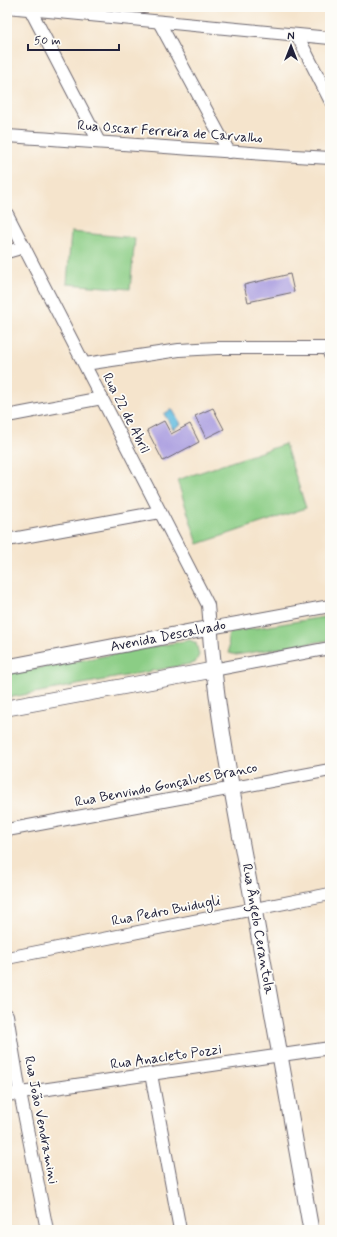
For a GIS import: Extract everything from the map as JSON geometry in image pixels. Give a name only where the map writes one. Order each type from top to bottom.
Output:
[{"type":"street","points":[[7,7],[330,38]]},
{"type":"street","points":[[30,9],[99,142]]},
{"type":"street","points":[[159,22],[229,152]]},
{"type":"street","points":[[297,35],[330,100]]},
{"type":"street","name":"Rua Oscar Ferreira de Carvalho","points":[[7,136],[330,158]]},
{"type":"street","name":"Rua 22 de Abril","points":[[7,214],[208,605],[210,628]]},
{"type":"street","points":[[7,252],[24,247]]},
{"type":"street","points":[[85,364],[154,353],[217,348],[328,348],[330,355]]},
{"type":"street","points":[[7,416],[102,398]]},
{"type":"street","points":[[7,540],[160,512]]},
{"type":"street","name":"Avenida Descalvado","points":[[7,667],[330,606]]},
{"type":"street","name":"Rua Ângelo Cerantola","points":[[210,628],[213,670],[231,788],[281,1056],[311,1230]]},
{"type":"street","points":[[7,708],[330,648]]},
{"type":"street","name":"Rua Benvindo Gonçalves Branco","points":[[7,830],[330,770]]},
{"type":"street","name":"Rua Pedro Buidugli","points":[[7,958],[330,894]]},
{"type":"street","name":"Rua João Vendramini","points":[[7,1015],[20,1093],[47,1230]]},
{"type":"street","name":"Rua Anacleto Pozzi","points":[[7,1095],[330,1048]]},
{"type":"street","points":[[151,1074],[180,1230]]},
{"type":"green space","points":[[71,232],[135,238],[130,289],[67,284]]},
{"type":"green space","points":[[285,444],[306,508],[198,544],[177,480]]},
{"type":"green space","points":[[330,616],[330,640],[236,655],[229,653],[228,636],[232,632]]},
{"type":"green space","points":[[190,640],[196,643],[199,655],[195,663],[7,698],[7,674]]},
{"type":"water","points":[[172,409],[181,424],[173,429],[164,414]]},
{"type":"building","points":[[290,274],[294,292],[248,302],[244,285]]},
{"type":"building","points":[[213,408],[224,429],[206,438],[195,416]]},
{"type":"building","points":[[164,421],[171,434],[190,424],[199,442],[163,461],[147,430]]}]
